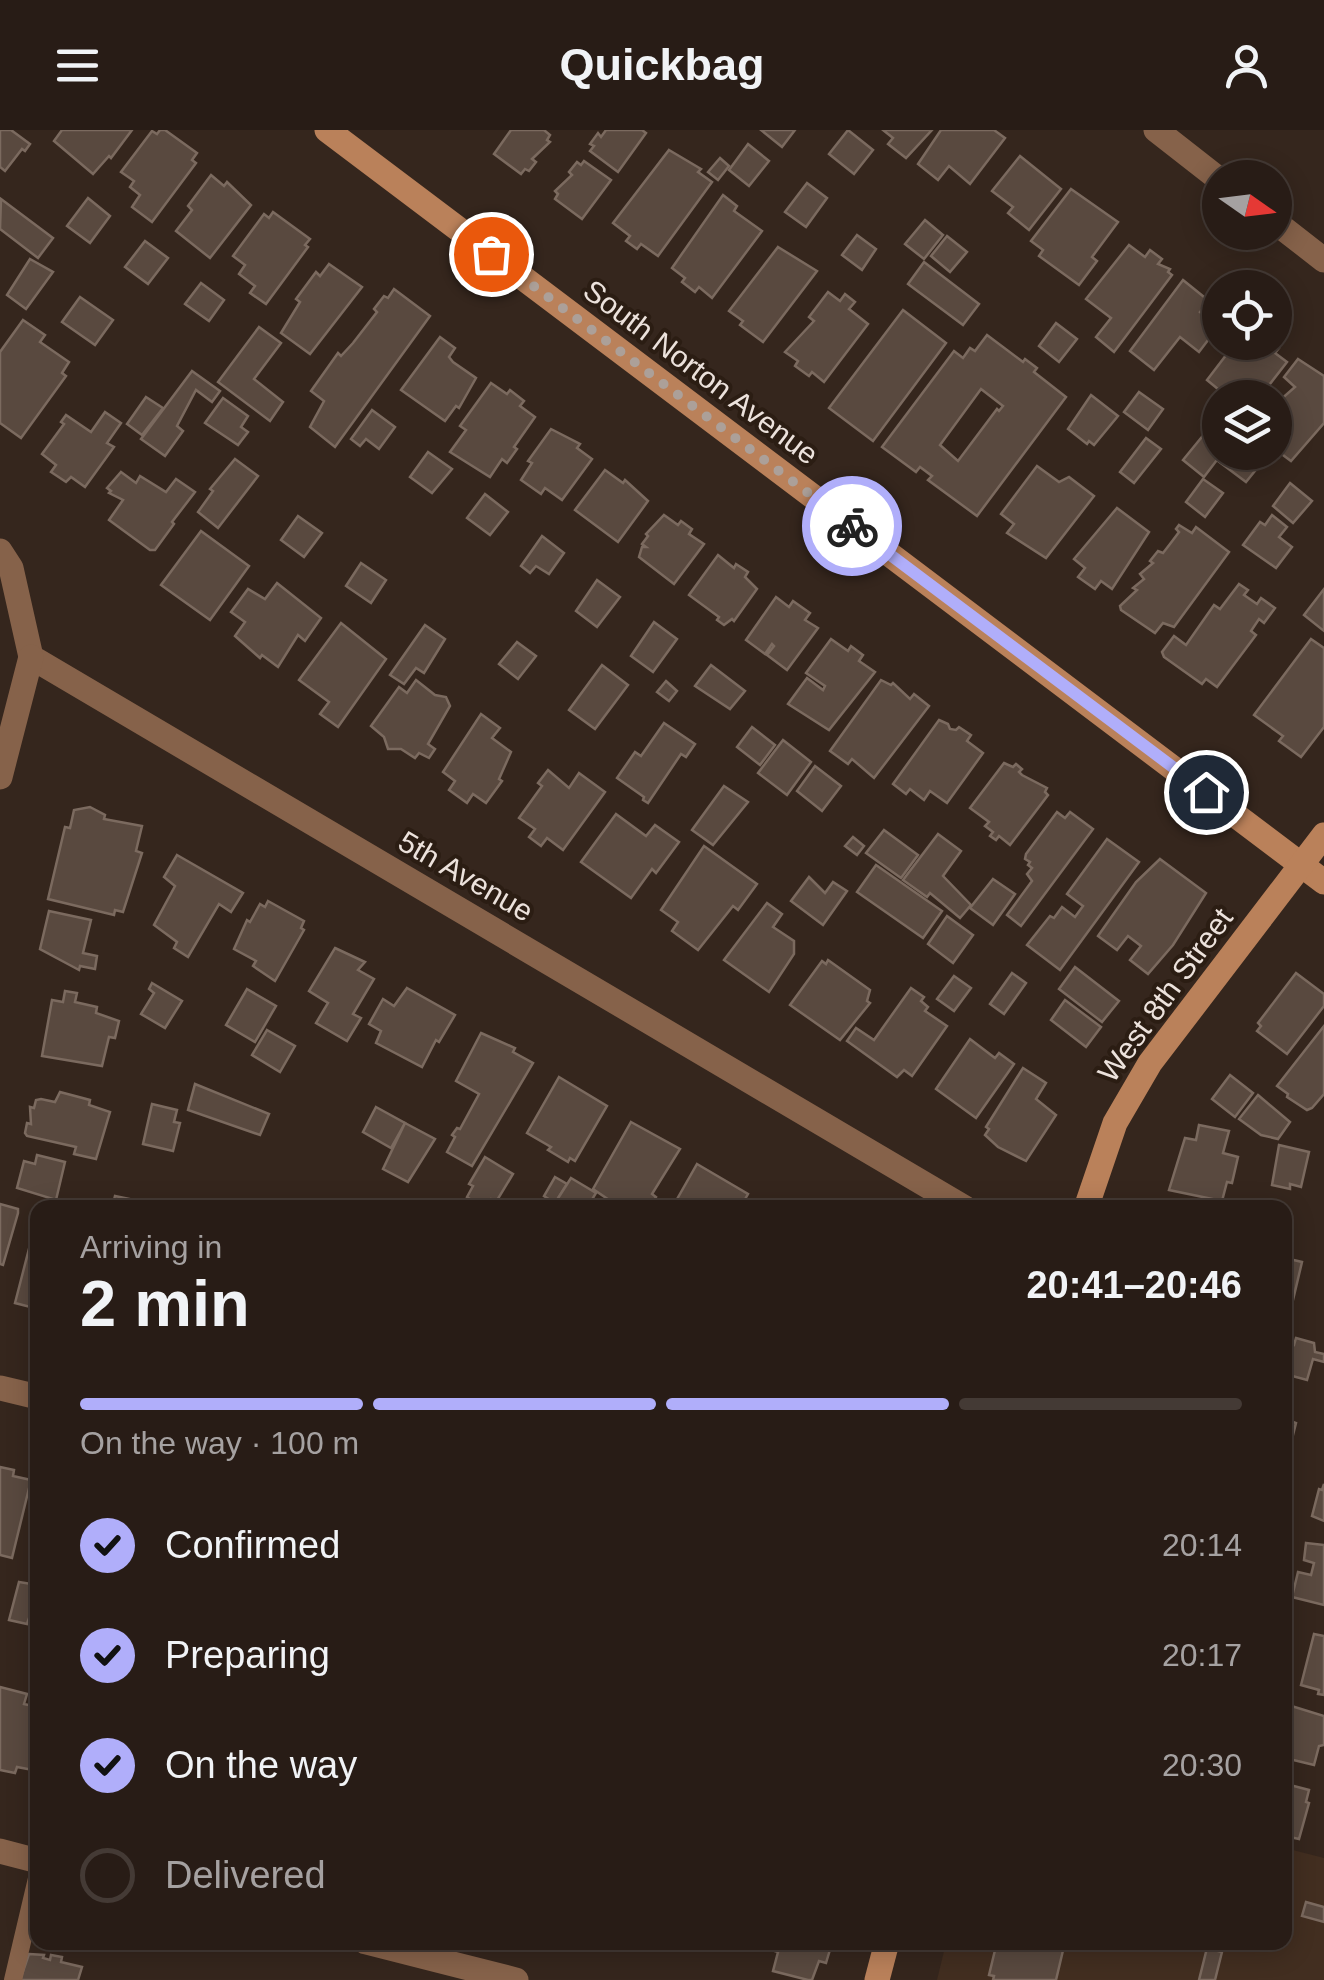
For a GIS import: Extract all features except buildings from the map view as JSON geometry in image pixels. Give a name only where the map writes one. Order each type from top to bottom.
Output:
[{"type":"street","name":"South Norton Avenue","points":[[327,130],[1324,882]]},
{"type":"street","points":[[1156,130],[1202,166]]},
{"type":"street","points":[[1292,235],[1324,260]]},
{"type":"street","points":[[0,551],[11,568],[30,657],[0,776]]},
{"type":"street","name":"5th Avenue","points":[[30,657],[951,1200]]},
{"type":"street","name":"West 8th Street","points":[[1089,1200],[1115,1124],[1150,1063],[1324,835]]},
{"type":"street","points":[[0,1388],[30,1395]]},
{"type":"street","points":[[0,1851],[30,1859]]},
{"type":"street","points":[[398,1950],[516,1980]]},
{"type":"street","points":[[877,1980],[885,1950]]},
{"type":"lane","points":[[13,1980],[30,1908]]},
{"type":"shaded area","points":[[1292,1850],[1324,1858],[1324,1980],[937,1980],[944,1950],[1292,1950]]},
{"type":"way so far","points":[[491,254],[852,526]]},
{"type":"route","points":[[852,526],[1206,792]]}]
